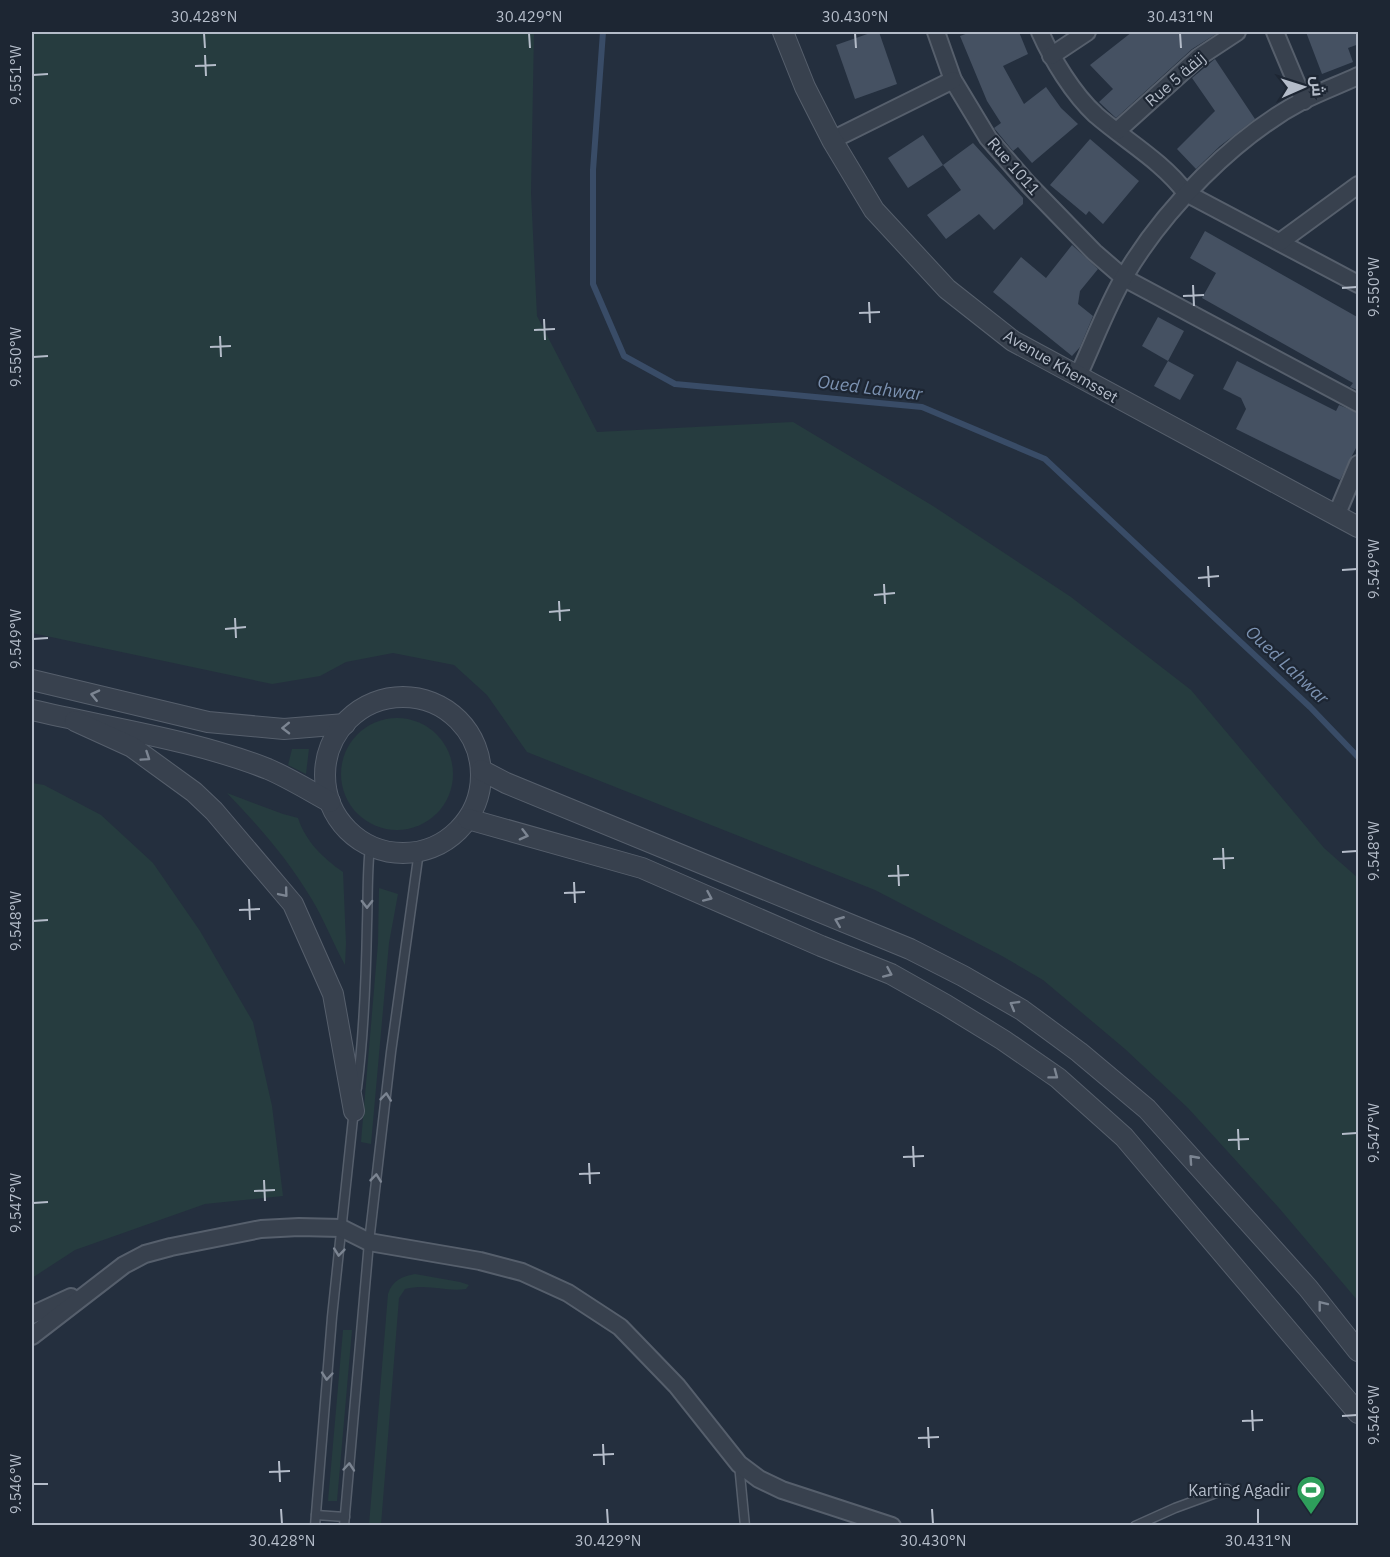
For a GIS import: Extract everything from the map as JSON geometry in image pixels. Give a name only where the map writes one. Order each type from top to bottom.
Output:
[{"type":"street","name":"Avenue Khemsset","points":[[783,32],[805,87],[832,141],[874,210],[947,289],[1013,341],[1359,527]]},
{"type":"street","name":"Rue 1011","points":[[936,32],[953,80],[988,138],[1006,161],[1094,252],[1124,278],[1359,403]]},
{"type":"street","points":[[1040,32],[1051,56],[1082,100],[1095,114],[1174,177],[1186,193],[1359,284]]},
{"type":"street","points":[[1051,56],[1087,32]]},
{"type":"street","name":"Rue 5 زنقة","points":[[1117,131],[1199,57],[1237,32]]},
{"type":"street","points":[[1275,32],[1304,100]]},
{"type":"street","points":[[1078,376],[1124,278],[1159,225],[1186,193],[1250,135],[1304,100],[1359,76]]},
{"type":"street","points":[[832,141],[953,80]]},
{"type":"street","points":[[1280,242],[1359,185]]},
{"type":"street","points":[[1336,516],[1359,464]]},
{"type":"street","points":[[32,680],[208,722],[284,729],[345,724]]},
{"type":"street","points":[[400,696],[425,699],[448,710],[466,728],[477,750],[481,770],[479,793],[468,819],[459,829],[441,843],[419,851],[402,853],[370,846],[353,835],[339,820],[330,802],[325,782],[325,764],[329,748],[337,732],[354,713],[375,701],[400,696]]},
{"type":"street","points":[[32,711],[197,747],[251,763],[272,770],[330,802]]},
{"type":"street","points":[[75,721],[132,747],[194,792],[214,811],[293,904],[333,994],[354,1111]]},
{"type":"street","points":[[481,770],[506,783],[910,949],[1022,1010],[1079,1052],[1147,1109],[1308,1288],[1359,1351]]},
{"type":"street","points":[[468,819],[642,868],[891,974],[1003,1040],[1058,1078],[1124,1137],[1359,1413]]},
{"type":"street","points":[[32,1336],[124,1265],[145,1254],[261,1230],[299,1227],[341,1228],[369,1242],[480,1261],[522,1272],[568,1293],[620,1327],[677,1386],[739,1464],[759,1479],[782,1490],[892,1526]]},
{"type":"street","points":[[32,1315],[99,1284]]},
{"type":"lane","points":[[315,1526],[341,1228],[363,1041],[367,876],[370,846]]},
{"type":"lane","points":[[316,1515],[344,1521],[369,1242],[391,1052],[419,851]]},
{"type":"lane","points":[[739,1464],[745,1526]]},
{"type":"lane","points":[[1135,1526],[1227,1489]]},
{"type":"green space","points":[[32,32],[534,32],[531,193],[537,316],[597,432],[793,422],[933,506],[1071,597],[1191,690],[1324,848],[1358,878],[1358,1301],[1279,1208],[1188,1108],[1125,1049],[1043,980],[875,890],[527,752],[487,695],[454,665],[393,653],[346,662],[320,676],[272,684],[32,633]]},
{"type":"green space","points":[[397,718],[418,722],[436,735],[449,753],[453,774],[449,795],[436,813],[418,826],[397,830],[376,826],[358,813],[345,795],[341,774],[345,753],[358,735],[376,722]]},
{"type":"green space","points":[[292,749],[309,749],[306,774],[288,765]]},
{"type":"green space","points":[[32,783],[44,785],[101,815],[153,863],[200,931],[253,1022],[272,1106],[283,1196],[205,1204],[75,1250],[32,1278]]},
{"type":"green space","points":[[227,793],[298,818],[301,827],[316,849],[343,872],[345,965],[316,906],[293,870]]},
{"type":"green space","points":[[379,888],[398,894],[389,943],[371,1144],[361,1142],[378,943]]},
{"type":"green space","points":[[415,1274],[469,1285],[466,1289],[458,1290],[414,1287],[405,1289],[399,1298],[381,1525],[369,1525],[388,1294],[398,1280]]},
{"type":"green space","points":[[343,1330],[352,1330],[337,1501],[328,1501]]},
{"type":"building","points":[[879,32],[897,84],[855,99],[836,45]]},
{"type":"building","points":[[971,32],[1019,32],[1028,54],[1003,66],[1024,104],[1046,87],[1061,108],[1078,124],[1032,163],[1018,147],[1013,151],[994,128],[1001,123],[987,101],[960,36]]},
{"type":"building","points":[[1132,32],[1219,32],[1192,49],[1116,118],[1099,102],[1113,89],[1090,65]]},
{"type":"building","points":[[1306,32],[1359,32],[1359,44],[1348,48],[1353,62],[1322,74]]},
{"type":"building","points":[[1215,59],[1255,119],[1220,146],[1196,169],[1177,149],[1215,111],[1192,78]]},
{"type":"building","points":[[923,135],[943,165],[908,188],[888,158]]},
{"type":"building","points":[[1090,139],[1139,181],[1103,224],[1089,211],[1086,215],[1050,185]]},
{"type":"building","points":[[973,143],[1023,198],[1023,204],[994,230],[979,214],[946,239],[927,215],[961,190],[943,165]]},
{"type":"building","points":[[1205,231],[1359,318],[1359,391],[1350,387],[1353,383],[1202,298],[1216,273],[1190,258]]},
{"type":"building","points":[[1072,245],[1098,269],[1080,291],[1078,304],[1093,316],[1080,347],[1072,356],[993,292],[1021,257],[1046,278]]},
{"type":"building","points":[[1158,317],[1184,331],[1168,361],[1142,346]]},
{"type":"building","points":[[1168,361],[1194,375],[1180,400],[1154,386]]},
{"type":"building","points":[[1237,361],[1336,411],[1339,405],[1359,413],[1359,442],[1340,480],[1236,429],[1246,409],[1241,398],[1223,389]]},
{"type":"waterway","name":"Oued Lahwar","points":[[603,32],[593,170],[593,284],[624,356],[675,384],[922,407],[1045,459],[1310,707],[1358,757]]},
{"type":"place","name":"Karting Agadir","points":[[1311,1516]]}]
